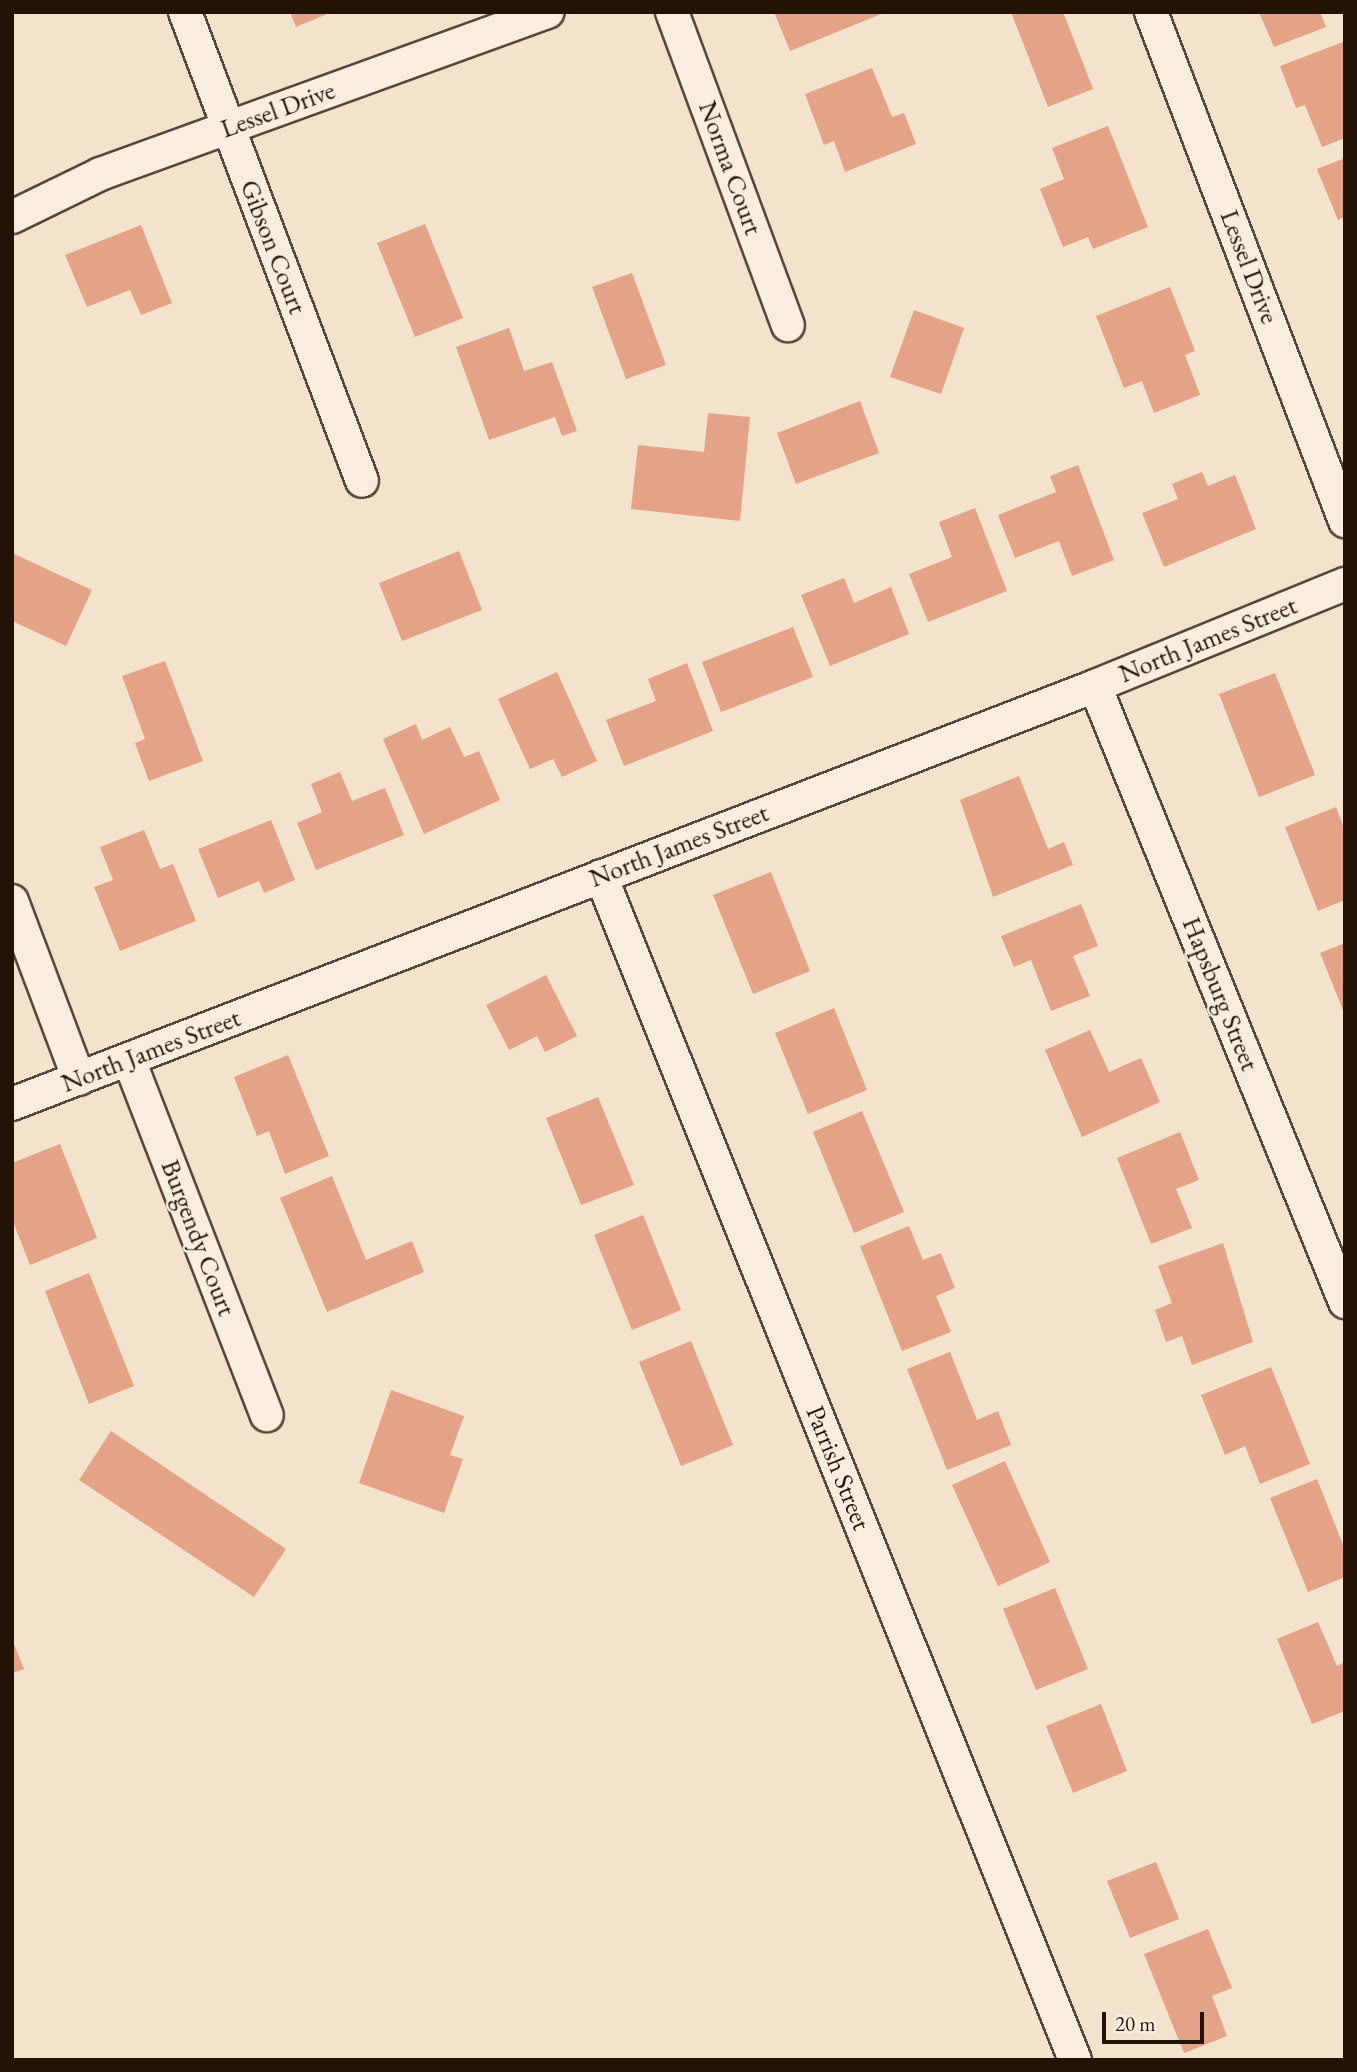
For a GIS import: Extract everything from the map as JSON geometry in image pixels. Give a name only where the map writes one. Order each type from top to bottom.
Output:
[{"type":"street","name":"Gibson Court","points":[[185,12],[362,481]]},
{"type":"street","name":"Lessel Drive","points":[[12,217],[100,174],[548,12]]},
{"type":"street","name":"Norma Court","points":[[671,12],[788,324]]},
{"type":"street","name":"Lessel Drive","points":[[1151,12],[1345,521]]},
{"type":"street","name":"North James Street","points":[[12,1104],[1095,686],[1345,584]]},
{"type":"street","name":"Hapsburg Street","points":[[1095,686],[1345,1302]]},
{"type":"street","name":"Parrish Street","points":[[601,876],[1075,2060]]},
{"type":"street","points":[[12,901],[79,1079]]},
{"type":"street","name":"Burgendy Court","points":[[129,1060],[267,1415]]},
{"type":"building","points":[[290,12],[332,12],[296,27]]},
{"type":"building","points":[[774,12],[886,12],[790,51]]},
{"type":"building","points":[[1011,12],[1063,12],[1093,89],[1048,107]]},
{"type":"building","points":[[1259,12],[1320,12],[1326,27],[1274,47]]},
{"type":"building","points":[[1343,42],[1345,138],[1322,147],[1305,105],[1296,108],[1280,66]]},
{"type":"building","points":[[872,68],[892,117],[904,113],[916,144],[845,172],[834,141],[824,145],[805,94]]},
{"type":"building","points":[[1108,126],[1148,227],[1093,249],[1088,237],[1063,247],[1040,189],[1064,179],[1052,148]]},
{"type":"building","points":[[1345,158],[1345,217],[1338,220],[1317,169]]},
{"type":"building","points":[[425,224],[463,318],[415,337],[377,243]]},
{"type":"building","points":[[141,225],[172,303],[141,315],[130,290],[87,307],[65,255]]},
{"type":"building","points":[[632,273],[666,365],[626,379],[592,287]]},
{"type":"building","points":[[1170,287],[1195,351],[1185,355],[1200,395],[1154,413],[1142,381],[1124,388],[1096,316]]},
{"type":"building","points":[[914,310],[964,328],[941,394],[890,377]]},
{"type":"building","points":[[509,328],[524,371],[552,362],[577,431],[562,436],[555,417],[489,440],[456,347]]},
{"type":"building","points":[[860,401],[879,453],[796,484],[777,433]]},
{"type":"building","points":[[708,413],[750,417],[740,521],[631,509],[638,445],[704,452]]},
{"type":"building","points":[[1078,465],[1114,560],[1072,576],[1059,541],[1015,558],[998,515],[1056,492],[1050,476]]},
{"type":"building","points":[[1202,472],[1208,486],[1235,475],[1256,529],[1164,567],[1142,513],[1178,499],[1172,484]]},
{"type":"building","points":[[975,508],[1007,591],[928,622],[909,574],[952,557],[939,522]]},
{"type":"building","points":[[459,551],[482,610],[402,641],[379,583]]},
{"type":"building","points":[[12,553],[92,590],[66,646],[12,621]]},
{"type":"building","points":[[844,578],[854,603],[891,587],[909,634],[830,666],[801,595]]},
{"type":"building","points":[[793,627],[813,677],[721,712],[702,662]]},
{"type":"building","points":[[165,661],[203,761],[149,781],[135,743],[145,739],[122,676]]},
{"type":"building","points":[[687,663],[713,731],[624,766],[606,720],[656,701],[648,679]]},
{"type":"building","points":[[557,672],[597,761],[562,777],[553,759],[530,769],[498,699]]},
{"type":"building","points":[[1275,673],[1315,775],[1259,797],[1219,694]]},
{"type":"building","points":[[416,724],[422,740],[450,727],[464,757],[479,751],[500,800],[424,834],[383,739]]},
{"type":"building","points":[[340,772],[352,801],[385,788],[404,835],[316,870],[297,823],[322,812],[311,784]]},
{"type":"building","points":[[1019,776],[1048,849],[1064,842],[1073,865],[993,897],[960,800]]},
{"type":"building","points":[[1336,807],[1345,831],[1345,900],[1318,911],[1285,827]]},
{"type":"building","points":[[271,820],[295,880],[264,893],[259,881],[218,898],[198,849]]},
{"type":"building","points":[[144,830],[160,869],[173,864],[196,921],[120,951],[94,887],[113,880],[100,847]]},
{"type":"building","points":[[771,872],[810,971],[753,994],[713,895]]},
{"type":"building","points":[[1081,904],[1098,946],[1073,956],[1090,996],[1051,1011],[1031,960],[1014,967],[1001,936]]},
{"type":"building","points":[[1345,943],[1345,1015],[1320,953]]},
{"type":"building","points":[[546,975],[577,1036],[545,1052],[537,1036],[509,1050],[486,1005]]},
{"type":"building","points":[[834,1008],[867,1090],[808,1114],[775,1033]]},
{"type":"building","points":[[1090,1030],[1109,1072],[1141,1058],[1160,1102],[1082,1137],[1045,1050]]},
{"type":"building","points":[[288,1055],[329,1156],[285,1174],[269,1131],[257,1136],[234,1077]]},
{"type":"building","points":[[598,1097],[634,1185],[581,1205],[546,1118]]},
{"type":"building","points":[[862,1111],[904,1212],[854,1233],[813,1132]]},
{"type":"building","points":[[1180,1132],[1199,1180],[1176,1189],[1192,1228],[1151,1244],[1117,1158]]},
{"type":"building","points":[[60,1144],[97,1238],[30,1265],[12,1219],[12,1163]]},
{"type":"building","points":[[332,1176],[366,1260],[412,1241],[424,1272],[327,1312],[280,1198]]},
{"type":"building","points":[[643,1215],[681,1310],[632,1330],[594,1235]]},
{"type":"building","points":[[909,1226],[923,1260],[941,1253],[955,1288],[936,1296],[951,1332],[902,1351],[860,1246]]},
{"type":"building","points":[[1223,1243],[1253,1342],[1192,1365],[1182,1336],[1166,1342],[1155,1310],[1172,1303],[1158,1266]]},
{"type":"building","points":[[89,1273],[134,1386],[89,1404],[45,1291]]},
{"type":"building","points":[[691,1341],[733,1445],[681,1466],[639,1362]]},
{"type":"building","points":[[950,1352],[977,1420],[998,1411],[1011,1445],[947,1470],[907,1369]]},
{"type":"building","points":[[1271,1367],[1310,1464],[1260,1484],[1245,1446],[1225,1455],[1201,1395]]},
{"type":"building","points":[[391,1390],[464,1416],[450,1455],[463,1459],[444,1513],[359,1483]]},
{"type":"building","points":[[111,1431],[286,1549],[254,1597],[79,1480]]},
{"type":"building","points":[[1005,1461],[1050,1562],[998,1586],[952,1485]]},
{"type":"building","points":[[1317,1479],[1345,1550],[1345,1577],[1308,1592],[1270,1498]]},
{"type":"building","points":[[1055,1588],[1088,1669],[1036,1690],[1003,1609]]},
{"type":"building","points":[[1318,1622],[1337,1666],[1345,1662],[1345,1711],[1312,1724],[1277,1639]]},
{"type":"building","points":[[12,1639],[24,1669],[12,1673]]},
{"type":"building","points":[[1101,1704],[1127,1771],[1073,1793],[1046,1726]]},
{"type":"building","points":[[1156,1862],[1179,1919],[1130,1938],[1107,1881]]},
{"type":"building","points":[[1208,1929],[1232,1988],[1212,1996],[1227,2036],[1184,2053],[1144,1954]]}]
